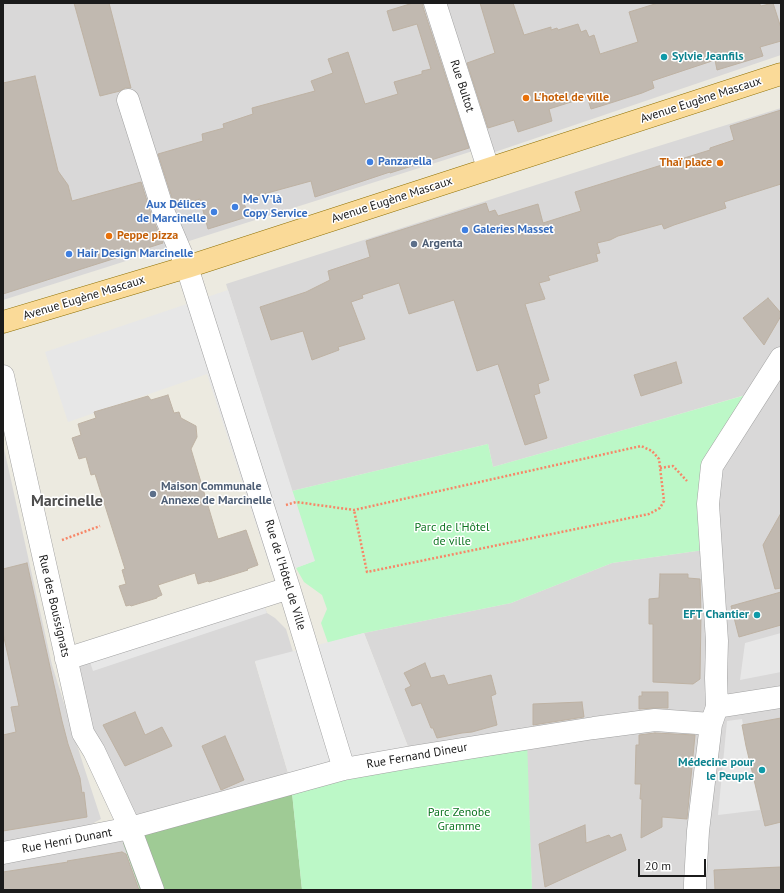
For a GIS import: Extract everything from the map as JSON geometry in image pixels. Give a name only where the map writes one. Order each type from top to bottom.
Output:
[{"type":"main road","name":"Avenue Eugène Mascaux","points":[[3,322],[187,267],[781,74]]},
{"type":"street","name":"Rue Bultot","points":[[435,3],[488,168]]},
{"type":"street","name":"Rue de l'Hôtel de Ville","points":[[128,100],[164,213],[187,267],[265,511],[344,769]]},
{"type":"street","points":[[695,890],[698,831],[714,716],[716,678],[717,641],[708,504],[712,466],[781,358]]},
{"type":"street","name":"Rue des Boussignats","points":[[3,376],[83,733],[94,751],[130,828],[153,890]]},
{"type":"street","points":[[66,659],[289,588]]},
{"type":"street","name":"Rue Fernand Dineur","points":[[130,828],[344,769],[412,756],[610,726],[656,720],[714,716],[781,697]]},
{"type":"street","name":"Rue Henri Dunant","points":[[3,853],[130,828]]},
{"type":"path","points":[[265,511],[296,502],[354,510],[641,446],[652,451],[659,459],[664,501],[660,508],[649,514],[367,572],[354,510]]},
{"type":"path","points":[[60,541],[100,526]]},
{"type":"shaded area","points":[[3,3],[430,3],[476,150],[3,300]]},
{"type":"shaded area","points":[[442,3],[781,3],[781,55],[489,154]]},
{"type":"shaded area","points":[[781,108],[781,890],[532,890],[526,739],[412,757],[364,633],[511,603],[612,563],[711,549],[712,466],[759,391],[493,467],[488,444],[292,491],[226,284]]},
{"type":"shaded area","points":[[228,290],[315,561],[273,576],[207,374],[68,422],[45,352]]},
{"type":"shaded area","points":[[3,444],[52,665],[101,819],[88,826],[3,842]]},
{"type":"shaded area","points":[[261,598],[267,613],[275,618],[286,629],[293,652],[255,662],[291,783],[302,890],[3,890],[3,853],[130,828],[66,659]]},
{"type":"shaded area","points":[[261,598],[267,613],[93,671],[87,653]]},
{"type":"shaded area","points":[[364,633],[412,757],[291,783],[255,661]]},
{"type":"shaded area","points":[[781,633],[781,672],[740,680],[745,643]]},
{"type":"shaded area","points":[[742,719],[760,810],[718,815],[727,721]]},
{"type":"green space","name":"Parc de l'Hôtel de ville","points":[[760,391],[712,466],[711,549],[612,563],[511,603],[364,633],[328,643],[321,623],[327,609],[322,595],[304,582],[296,568],[314,561],[292,491],[488,444],[493,467]]},
{"type":"green space","name":"Parc Zenobe Gramme","points":[[527,739],[532,890],[302,890],[291,783]]},
{"type":"green space","points":[[291,783],[302,890],[140,890],[123,843],[131,828]]},
{"type":"building","points":[[74,3],[109,3],[131,88],[125,88],[120,91],[100,96]]},
{"type":"building","points":[[413,3],[423,3],[423,7],[469,148],[315,197],[311,181],[242,200],[250,216],[208,229],[200,199],[175,207],[158,154],[203,141],[202,134],[224,128],[223,124],[253,114],[252,108],[315,91],[311,81],[333,73],[328,59],[348,52],[365,104],[398,94],[394,82],[422,74],[422,71],[431,69],[417,24],[393,31],[387,11]]},
{"type":"building","points":[[480,3],[513,3],[524,35],[551,27],[551,30],[557,28],[558,30],[578,24],[581,32],[586,30],[589,37],[594,35],[600,54],[638,42],[629,12],[658,3],[759,3],[761,6],[773,3],[781,28],[781,41],[760,47],[763,56],[717,70],[715,60],[652,81],[654,88],[642,93],[591,109],[587,97],[549,109],[552,121],[518,132],[514,120],[488,128],[467,63],[495,53]]},
{"type":"building","points":[[35,76],[58,171],[68,185],[72,201],[141,182],[152,217],[163,243],[3,294],[3,83]]},
{"type":"building","points":[[781,110],[781,184],[724,202],[726,208],[664,229],[662,224],[597,243],[600,253],[596,254],[598,261],[548,276],[550,280],[539,283],[545,299],[525,304],[549,380],[538,384],[540,393],[534,395],[547,438],[525,445],[498,364],[477,371],[454,300],[409,314],[399,283],[362,295],[363,298],[351,302],[365,339],[338,347],[339,350],[312,360],[303,331],[271,340],[260,307],[306,292],[330,280],[328,271],[370,257],[366,241],[486,203],[489,212],[495,210],[498,216],[538,204],[543,223],[581,211],[575,192],[710,150],[710,148],[734,140],[730,126]]},
{"type":"building","points":[[768,298],[781,313],[781,316],[764,345],[743,318]]},
{"type":"building","points":[[676,362],[682,383],[641,396],[634,375]]},
{"type":"building","name":"Maison Communale Annexe de Marcinelle","points":[[168,395],[174,413],[179,412],[181,418],[196,426],[197,437],[191,449],[218,539],[246,530],[258,565],[247,569],[248,570],[198,584],[195,573],[158,585],[162,595],[157,598],[131,606],[126,606],[119,586],[126,584],[122,570],[125,569],[95,474],[91,475],[86,457],[79,459],[72,438],[81,435],[78,424],[96,418],[94,412],[148,396],[151,400]]},
{"type":"building","points":[[781,513],[781,588],[775,589],[763,545]]},
{"type":"building","points":[[27,563],[62,721],[68,744],[80,778],[82,793],[84,792],[87,817],[3,831],[3,735],[16,732],[11,707],[19,706],[3,633],[3,569]]},
{"type":"building","points":[[660,574],[688,574],[688,578],[700,579],[700,679],[693,684],[653,682],[653,624],[649,624],[649,599],[659,598]]},
{"type":"building","name":"EFT Chantier","points":[[781,592],[781,625],[739,637],[731,606]]},
{"type":"building","points":[[425,663],[431,678],[444,675],[448,685],[491,675],[496,694],[491,696],[497,725],[472,732],[437,738],[433,728],[431,728],[421,703],[412,706],[405,689],[411,686],[404,673]]},
{"type":"building","points":[[642,692],[668,692],[668,708],[639,709],[639,696],[642,696]]},
{"type":"building","points":[[582,702],[584,717],[533,725],[533,704]]},
{"type":"building","points":[[135,712],[145,735],[162,727],[172,746],[125,766],[103,725]]},
{"type":"building","points":[[781,718],[781,822],[765,826],[742,725]]},
{"type":"building","points":[[655,733],[695,735],[687,819],[662,817],[662,827],[641,838],[641,784],[635,784],[636,745],[639,745],[639,735]]},
{"type":"building","points":[[225,736],[244,780],[221,790],[202,746]]},
{"type":"building","points":[[585,825],[586,843],[609,835],[611,838],[621,834],[626,850],[545,887],[539,844]]},
{"type":"building","points":[[122,852],[126,854],[139,890],[3,890],[3,872]]},
{"type":"building","points":[[781,867],[781,890],[715,890],[714,870]]},
{"type":"place","name":"Sylvie Jeanfils","points":[[664,57]]},
{"type":"place","name":"L'hotel de ville","points":[[526,98]]},
{"type":"place","name":"Panzarella","points":[[370,162]]},
{"type":"place","name":"Thaï place","points":[[720,163]]},
{"type":"place","name":"Me V'là Copy Service","points":[[235,207]]},
{"type":"place","name":"Aux Délices de Marcinelle","points":[[214,212]]},
{"type":"place","name":"Galeries Masset","points":[[465,230]]},
{"type":"place","name":"Peppe pizza","points":[[109,236]]},
{"type":"place","name":"Argenta","points":[[414,244]]},
{"type":"place","name":"Hair Design Marcinelle","points":[[69,254]]},
{"type":"place","name":"Maison Communale Annexe de Marcinelle","points":[[153,494]]},
{"type":"place","name":"EFT Chantier","points":[[757,615]]},
{"type":"place","name":"Médecine pour le Peuple","points":[[762,770]]},
{"type":"district","name":"Marcinelle","points":[[67,501]]}]
